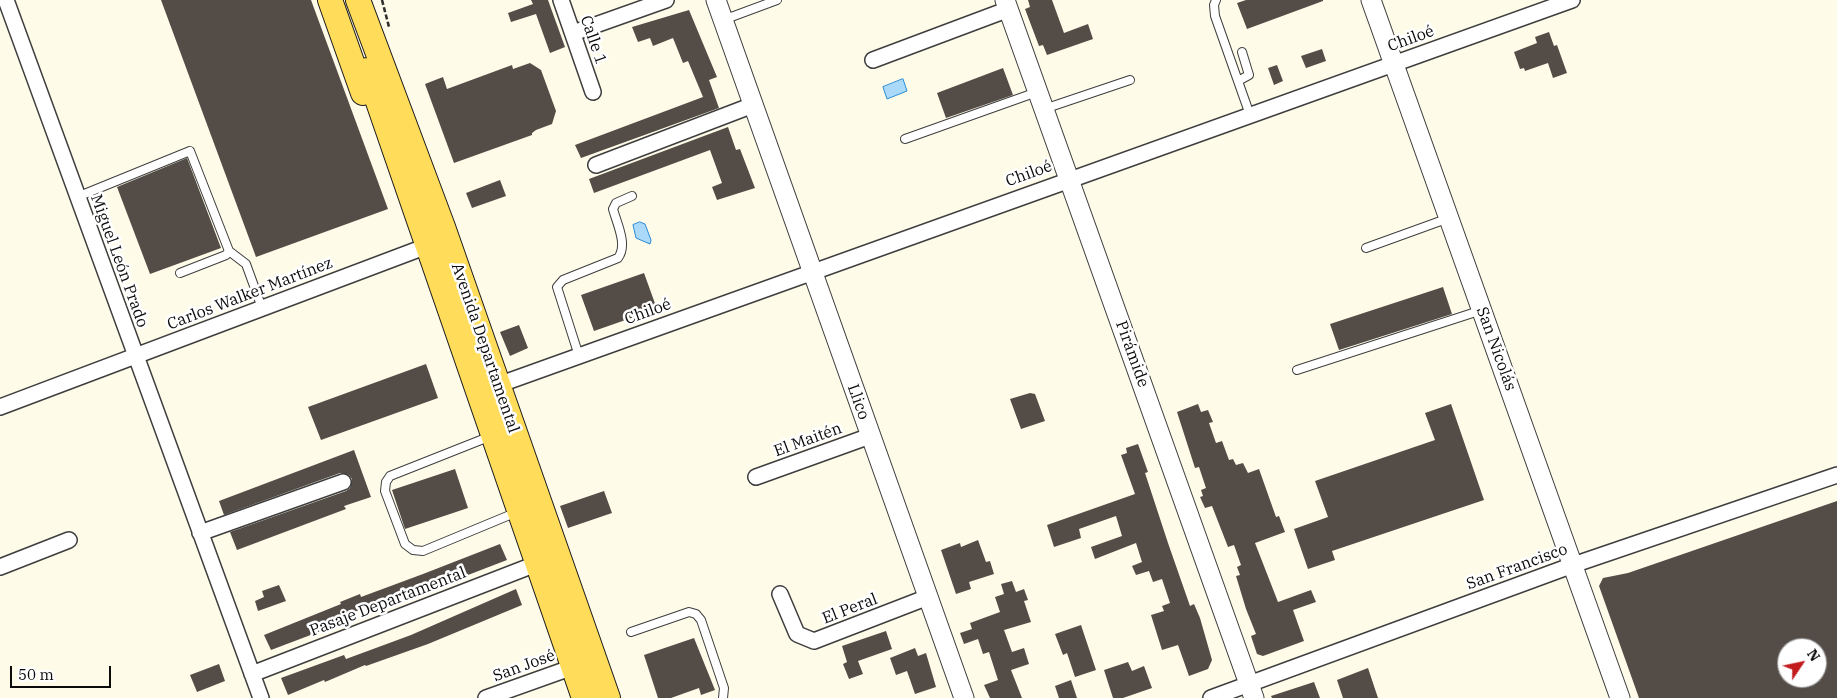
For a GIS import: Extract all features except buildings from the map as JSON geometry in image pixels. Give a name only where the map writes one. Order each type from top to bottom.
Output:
[{"type":"main road","points":[[330,0],[390,166],[430,232]]},
{"type":"main road","name":"Avenida Departamental","points":[[343,0],[430,232],[498,385],[608,698]]},
{"type":"main road","name":"Avenida Departamental","points":[[358,0],[493,436],[584,698]]},
{"type":"main road","points":[[374,0],[424,156],[430,232]]},
{"type":"street","name":"Miguel León Prado","points":[[6,0],[261,698]]},
{"type":"street","name":"Calle 1","points":[[561,0],[593,92]]},
{"type":"street","points":[[572,33],[666,0]]},
{"type":"street","name":"Llico","points":[[716,0],[964,698]]},
{"type":"street","name":"San Nicolás","points":[[1372,0],[1620,698]]},
{"type":"street","name":"Chiloé","points":[[498,385],[1572,0]]},
{"type":"street","name":"Pirámide","points":[[873,60],[1007,5],[1252,691]]},
{"type":"street","points":[[596,165],[753,105]]},
{"type":"street","name":"Carlos Walker Martínez","points":[[0,407],[262,308],[430,232]]},
{"type":"street","name":"El Maitén","points":[[756,477],[870,436]]},
{"type":"street","name":"San Francisco","points":[[1211,698],[1252,691],[1573,565],[1837,475]]},
{"type":"street","points":[[200,533],[343,482]]},
{"type":"street","points":[[0,567],[69,540]]},
{"type":"street","name":"Pasaje Departamental","points":[[252,674],[536,564]]},
{"type":"street","name":"El Peral","points":[[780,594],[797,634],[814,641],[928,597]]},
{"type":"street","name":"San José","points":[[486,698],[573,667]]},
{"type":"lane","points":[[723,20],[777,0]]},
{"type":"lane","points":[[1216,0],[1214,5],[1215,16],[1250,114]]},
{"type":"lane","points":[[1238,81],[1249,75],[1242,52]]},
{"type":"lane","points":[[905,140],[1041,100],[1130,80]]},
{"type":"lane","points":[[77,197],[190,151],[229,251],[246,264],[262,308]]},
{"type":"lane","points":[[579,356],[557,287],[564,280],[618,258],[622,252],[622,244],[613,209],[616,203],[632,196]]},
{"type":"lane","points":[[1366,248],[1449,218]]},
{"type":"lane","points":[[180,274],[226,255],[229,251]]},
{"type":"lane","points":[[1297,370],[1482,310]]},
{"type":"lane","points":[[493,436],[390,476],[386,482],[385,491],[405,544],[413,550],[423,551],[519,512]]},
{"type":"lane","points":[[631,632],[689,612],[696,614],[701,620],[724,688],[722,698]]},
{"type":"water","points":[[903,79],[907,91],[887,99],[883,87]]},
{"type":"water","points":[[640,222],[645,224],[651,240],[650,244],[636,238],[633,225]]}]
